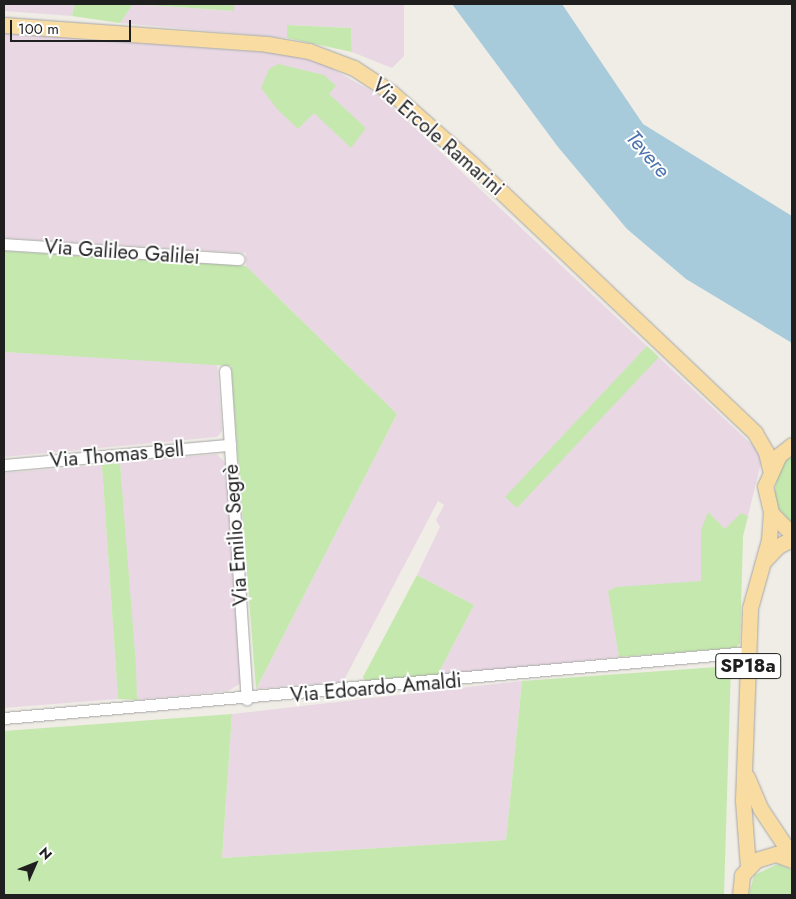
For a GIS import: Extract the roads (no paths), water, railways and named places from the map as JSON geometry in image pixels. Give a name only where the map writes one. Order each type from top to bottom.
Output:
[{"type":"main road","name":"Via Ercole Ramarini","points":[[4,25],[267,44],[309,51],[354,68],[398,98],[473,165],[755,433],[771,442],[792,445]]},
{"type":"main road","name":"Via Ercole Ramarini","points":[[755,433],[766,452],[770,469]]},
{"type":"main road","points":[[770,469],[792,445]]},
{"type":"main road","name":"SP18a","points":[[748,867],[744,769],[748,652],[753,591],[762,566],[771,513],[765,486],[770,469]]},
{"type":"main road","points":[[771,513],[792,534]]},
{"type":"main road","points":[[762,566],[772,551],[792,539]]},
{"type":"main road","name":"SP18a","points":[[744,769],[760,808],[792,858]]},
{"type":"main road","points":[[740,895],[748,867],[766,856],[792,858]]},
{"type":"street","name":"Via Galileo Galilei","points":[[4,244],[239,259]]},
{"type":"street","name":"Via Emilio Segrè","points":[[225,371],[247,699]]},
{"type":"street","name":"Via Thomas Bell","points":[[4,466],[230,445]]},
{"type":"street","name":"Via Edoardo Amaldi","points":[[4,718],[247,699],[748,652]]},
{"type":"water","name":"Tevere","points":[[452,4],[562,4],[643,124],[792,216],[792,343],[686,279],[627,229],[558,147]]}]
